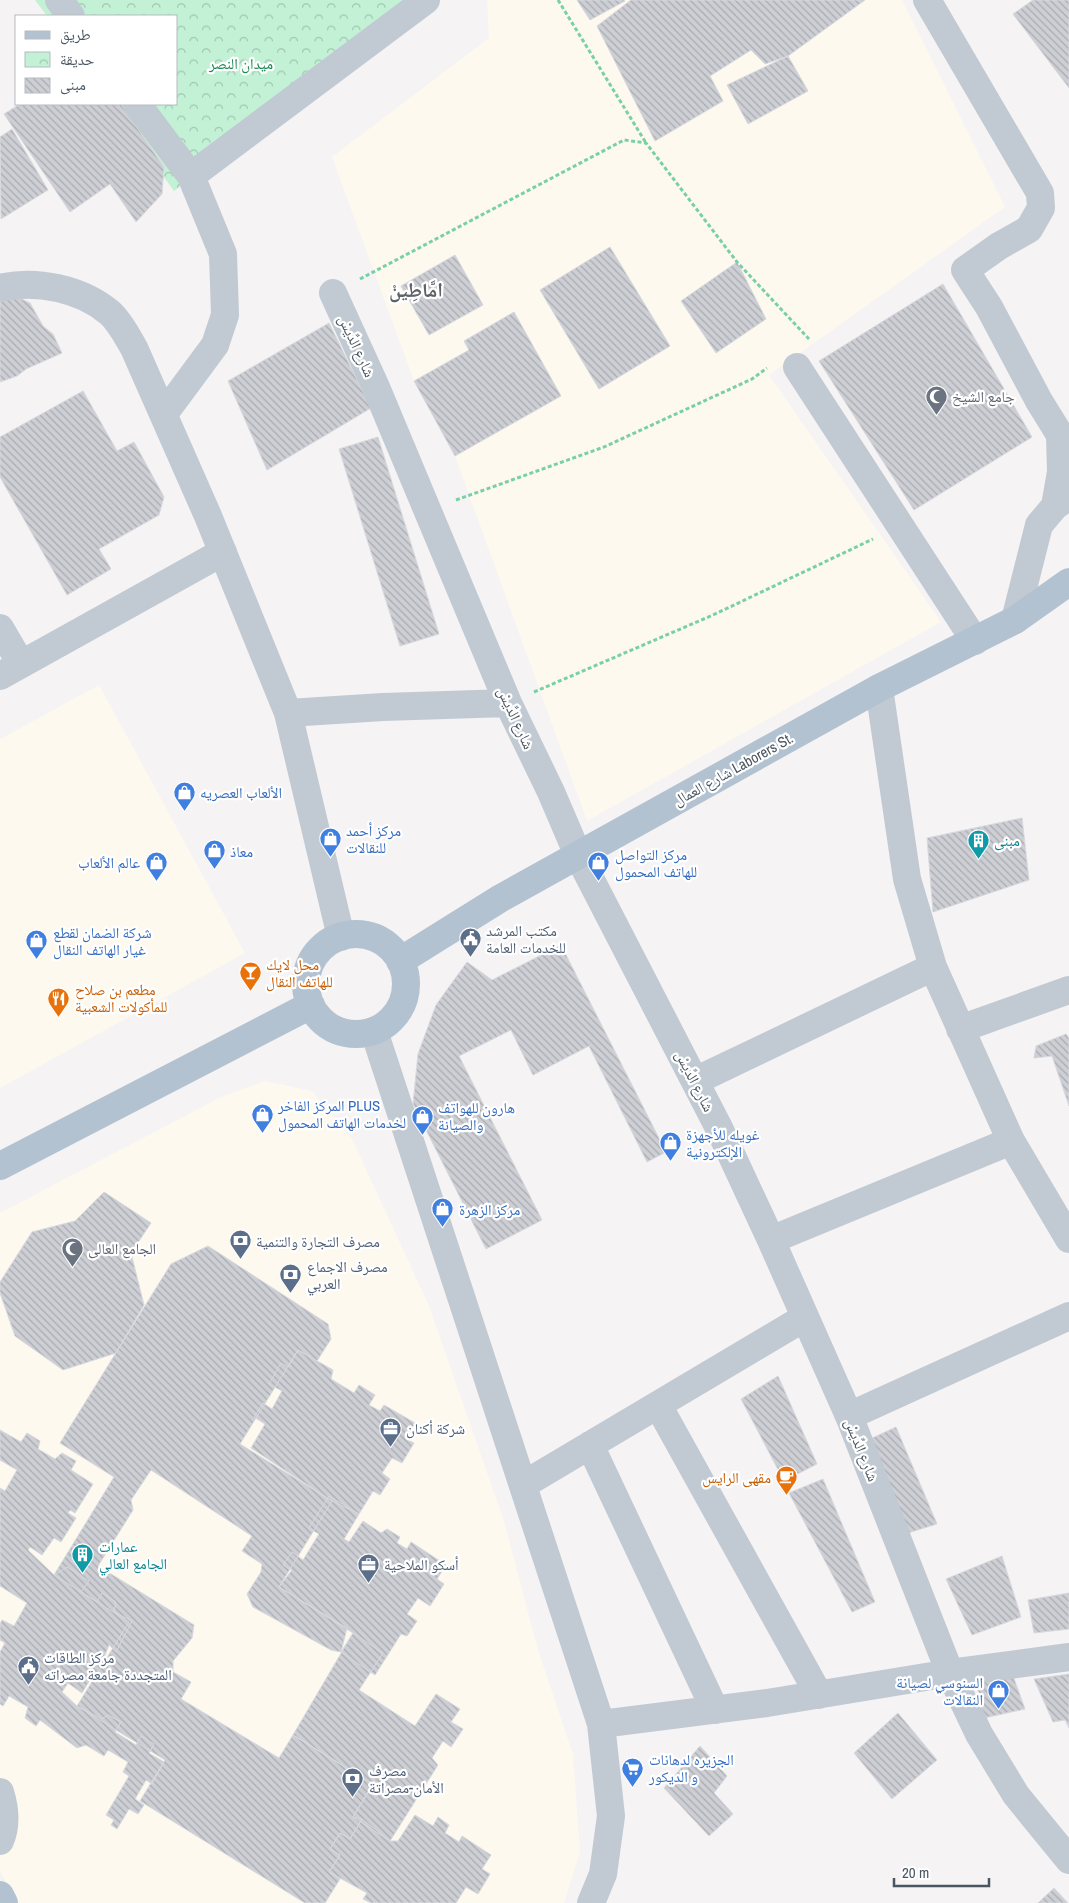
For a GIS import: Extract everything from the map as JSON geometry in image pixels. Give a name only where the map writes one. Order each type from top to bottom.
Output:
[{"type":"main road","name":"شارع العمال Laborers St.","points":[[400,961],[501,898],[879,688],[1015,620],[1069,582]]},
{"type":"main road","points":[[362,935],[381,941],[392,950],[400,961],[406,984],[400,1008],[384,1026],[374,1031],[362,1034],[349,1034],[337,1031],[322,1020],[311,1005],[307,992],[306,978],[310,964],[328,942],[341,936],[362,935]]},
{"type":"main road","points":[[0,1166],[311,1005]]},
{"type":"main road","points":[[0,1894],[4,1903]]},
{"type":"street","points":[[59,0],[71,15]]},
{"type":"street","points":[[191,176],[426,0]]},
{"type":"street","points":[[927,0],[1040,193],[1041,208],[1030,229],[999,246],[965,270],[989,307],[1039,401],[1060,435],[1062,501],[1039,525],[1015,620]]},
{"type":"street","points":[[138,105],[191,176],[223,254],[225,314],[215,345],[164,414]]},
{"type":"street","points":[[0,288],[20,285],[57,288],[96,303],[111,314],[124,330],[134,348],[223,552],[288,713],[341,936]]},
{"type":"street","name":"شارع الدِّيسْ","points":[[333,294],[375,385],[508,703],[551,792],[578,856],[695,1081],[771,1240],[849,1416],[950,1673],[979,1734],[1016,1796],[1069,1860]]},
{"type":"street","points":[[791,358],[975,641]]},
{"type":"street","points":[[0,628],[11,670],[223,552]]},
{"type":"street","points":[[879,688],[908,878],[933,967],[1011,1141],[1060,1204],[1069,1238]]},
{"type":"street","points":[[288,713],[383,707],[508,703]]},
{"type":"street","points":[[695,1081],[933,967]]},
{"type":"street","points":[[960,1029],[1069,990]]},
{"type":"street","points":[[374,1031],[601,1724],[611,1816],[603,1874],[591,1903]]},
{"type":"street","points":[[771,1240],[1011,1141]]},
{"type":"street","points":[[849,1416],[1069,1316]]},
{"type":"street","points":[[523,1485],[804,1318]]},
{"type":"street","points":[[658,1405],[819,1695]]},
{"type":"street","points":[[590,1445],[715,1710]]},
{"type":"street","points":[[601,1724],[715,1710],[950,1673],[1069,1657]]},
{"type":"street","points":[[0,1792],[5,1809],[3,1834],[0,1842]]},
{"type":"path","points":[[428,511],[604,447],[752,379],[791,358],[810,338],[737,262],[646,144],[558,0]]},
{"type":"path","points":[[333,294],[624,140],[646,144]]},
{"type":"path","points":[[508,703],[713,615],[902,526]]},
{"type":"shaded area","points":[[487,0],[902,0],[1005,207],[769,375],[941,622],[587,821],[455,456],[414,381],[332,157],[489,38]]},
{"type":"shaded area","points":[[99,685],[245,953],[0,1088],[0,739]]},
{"type":"shaded area","points":[[265,1081],[312,1091],[353,1141],[429,1306],[504,1521],[538,1650],[573,1754],[580,1852],[564,1903],[17,1903],[0,1871],[0,1213],[221,1097]]},
{"type":"green space","name":"ميدان النصر","points":[[35,0],[436,0],[174,191],[112,105],[178,105],[178,15],[46,15]]},
{"type":"building","points":[[577,0],[624,0],[625,1],[590,20]]},
{"type":"building","points":[[631,0],[865,0],[788,56],[765,64],[751,50],[710,76],[723,101],[655,141],[597,26]]},
{"type":"building","points":[[1033,0],[1069,0],[1069,88],[1013,14]]},
{"type":"building","points":[[788,56],[808,91],[748,124],[727,85]]},
{"type":"building","points":[[18,105],[122,105],[164,167],[162,194],[136,222],[110,184],[70,212],[4,114]]},
{"type":"building","points":[[12,129],[48,190],[1,219],[0,137]]},
{"type":"building","points":[[610,247],[670,346],[599,389],[540,290]]},
{"type":"building","points":[[455,255],[483,305],[429,335],[401,286]]},
{"type":"building","points":[[737,262],[766,319],[716,353],[681,301]]},
{"type":"building","name":"جامع الشيخ","points":[[943,284],[1032,437],[914,510],[819,361]]},
{"type":"building","points":[[15,296],[30,303],[43,326],[53,334],[62,353],[26,369],[17,376],[0,382],[0,302]]},
{"type":"building","points":[[514,312],[561,396],[455,456],[414,381],[469,350],[464,341]]},
{"type":"building","points":[[329,323],[371,408],[267,470],[228,381]]},
{"type":"building","points":[[83,391],[117,451],[134,442],[164,497],[159,515],[99,549],[111,569],[67,595],[0,477],[0,437]]},
{"type":"building","points":[[378,437],[439,634],[400,646],[339,449]]},
{"type":"building","name":"مبنى","points":[[1022,818],[1029,880],[933,912],[927,838]]},
{"type":"building","points":[[561,945],[666,1152],[647,1162],[589,1046],[533,1075],[511,1030],[459,1056],[542,1220],[486,1249],[413,1104],[418,1054],[436,1005],[467,962],[492,980]]},
{"type":"building","points":[[1066,1034],[1069,1038],[1069,1106],[1052,1056],[1034,1058],[1036,1046]]},
{"type":"building","name":"الجامع العالى","points":[[104,1192],[151,1223],[131,1253],[144,1305],[116,1353],[63,1370],[15,1336],[0,1293],[0,1282],[32,1232],[75,1221]]},
{"type":"building","name":"عمارات الجامع العالي","points":[[208,1246],[328,1324],[331,1339],[317,1361],[298,1350],[240,1444],[332,1501],[279,1587],[347,1628],[341,1652],[331,1650],[253,1607],[247,1594],[261,1572],[262,1564],[242,1551],[252,1536],[151,1470],[131,1500],[133,1510],[98,1566],[194,1625],[192,1638],[173,1661],[173,1672],[191,1682],[181,1699],[279,1758],[293,1735],[373,1784],[353,1817],[362,1819],[350,1839],[340,1833],[330,1849],[340,1855],[329,1872],[340,1879],[325,1903],[305,1903],[140,1801],[165,1760],[77,1706],[129,1622],[54,1575],[114,1477],[60,1443],[171,1264]]},
{"type":"building","points":[[298,1350],[333,1370],[331,1379],[354,1393],[359,1385],[375,1395],[369,1405],[380,1411],[384,1405],[415,1423],[406,1439],[414,1443],[402,1463],[392,1458],[382,1473],[390,1479],[380,1495],[373,1491],[359,1514],[332,1501],[251,1448],[265,1424],[254,1417],[263,1403],[272,1409],[282,1391],[269,1384],[281,1363],[288,1367]]},
{"type":"building","points":[[778,1376],[817,1464],[784,1481],[741,1399]]},
{"type":"building","points":[[896,1427],[937,1524],[908,1533],[868,1440]]},
{"type":"building","name":"عمارات الجامع العالي","points":[[0,1430],[21,1442],[27,1433],[40,1441],[38,1449],[55,1459],[62,1453],[76,1461],[71,1470],[93,1484],[75,1513],[70,1510],[68,1513],[76,1518],[61,1542],[54,1538],[42,1555],[30,1547],[28,1550],[54,1575],[67,1567],[89,1581],[81,1592],[97,1602],[102,1593],[116,1602],[114,1612],[132,1621],[116,1652],[109,1645],[105,1655],[111,1664],[99,1683],[91,1678],[82,1693],[68,1683],[62,1692],[77,1706],[102,1719],[108,1715],[121,1722],[115,1732],[136,1745],[141,1736],[154,1744],[149,1753],[164,1762],[152,1784],[146,1780],[135,1799],[144,1805],[138,1814],[129,1809],[117,1829],[111,1825],[114,1820],[106,1815],[129,1776],[123,1772],[128,1762],[108,1750],[104,1756],[86,1745],[77,1748],[40,1720],[36,1726],[25,1718],[28,1707],[9,1696],[3,1706],[0,1704],[0,1652],[5,1643],[0,1640],[0,1624],[2,1620],[14,1626],[27,1603],[0,1586],[0,1488],[5,1491],[17,1470],[0,1460]]},
{"type":"building","points":[[823,1479],[875,1602],[852,1612],[789,1493]]},
{"type":"building","points":[[329,1496],[359,1514],[344,1539],[349,1542],[363,1521],[381,1533],[387,1529],[400,1537],[397,1543],[407,1549],[411,1542],[446,1565],[437,1579],[444,1584],[430,1606],[418,1598],[407,1614],[417,1621],[407,1636],[401,1634],[375,1675],[341,1652],[353,1633],[279,1587],[292,1570],[283,1565],[292,1552],[303,1560],[319,1534],[309,1528]]},
{"type":"building","points":[[1002,1556],[1021,1617],[972,1635],[946,1579]]},
{"type":"building","points":[[1069,1593],[1069,1629],[1034,1633],[1028,1600]]},
{"type":"building","points":[[353,1633],[383,1653],[359,1690],[415,1726],[436,1694],[460,1709],[451,1722],[463,1729],[451,1747],[443,1741],[432,1758],[438,1765],[390,1841],[353,1817],[373,1784],[293,1735]]},
{"type":"building","points":[[1012,1673],[1025,1709],[984,1718],[976,1681]]},
{"type":"building","points":[[1069,1674],[1069,1728],[1065,1720],[1053,1722],[1034,1679]]},
{"type":"building","points":[[898,1713],[937,1760],[892,1799],[854,1753]]},
{"type":"building","points":[[700,1746],[727,1776],[714,1793],[733,1814],[709,1836],[664,1788]]},
{"type":"building","points":[[415,1815],[433,1826],[438,1817],[449,1825],[445,1833],[459,1842],[462,1836],[491,1855],[482,1869],[490,1874],[478,1894],[466,1887],[456,1903],[371,1903],[363,1899],[367,1893],[329,1872],[340,1855],[330,1849],[340,1833],[350,1839],[362,1819],[390,1841],[398,1841]]},
{"type":"building","points":[[1054,1888],[1068,1903],[1038,1903]]},
{"type":"place","name":"جامع الشيخ","points":[[936,415]]},
{"type":"place","name":"الألعاب العصريه","points":[[184,811]]},
{"type":"place","name":"مركز أحمد للنقالات","points":[[330,858]]},
{"type":"place","name":"مبنى","points":[[978,859]]},
{"type":"place","name":"معاذ","points":[[214,870]]},
{"type":"place","name":"عالم الألعاب","points":[[156,881]]},
{"type":"place","name":"مركز التواصل للهاتف المحمول","points":[[599,882]]},
{"type":"place","name":"مكتب المرشد للخدمات العامة","points":[[470,958]]},
{"type":"place","name":"شركة الضمان لقطع غيار الهاتف النقال","points":[[37,960]]},
{"type":"place","name":"محل لايك للهاتف النقال","points":[[250,992]]},
{"type":"place","name":"مطعم بن صلاح للمأكولات الشعبية","points":[[59,1017]]},
{"type":"place","name":"المركز الفاخر PLUS لخدمات الهاتف المحمول","points":[[262,1133]]},
{"type":"place","name":"هارون للهواتف والصيانة","points":[[422,1135]]},
{"type":"place","name":"غويله للأجهزة الإلكترونية","points":[[670,1162]]},
{"type":"place","name":"مركز الزهرة","points":[[443,1228]]},
{"type":"place","name":"مصرف التجارة والتنمية","points":[[240,1260]]},
{"type":"place","name":"الجامع العالى","points":[[72,1267]]},
{"type":"place","name":"مصرف الاجماع العربي","points":[[291,1294]]},
{"type":"place","name":"شركة أكنان","points":[[390,1447]]},
{"type":"place","name":"مقهى الرايس","points":[[787,1496]]},
{"type":"place","name":"عمارات الجامع العالي","points":[[83,1574]]},
{"type":"place","name":"أسكو الملاحية","points":[[368,1583]]},
{"type":"place","name":"مركز الطاقات المتجددة جامعة مصراته","points":[[28,1685]]},
{"type":"place","name":"السنوسي لصيانة النقالات","points":[[999,1710]]},
{"type":"place","name":"الجزيره لدهانات و الديكور","points":[[633,1787]]},
{"type":"place","name":"مصرف الأمان-مصراتة","points":[[353,1798]]},
{"type":"district","name":"امَّاطِينْ","points":[[416,289]]}]
